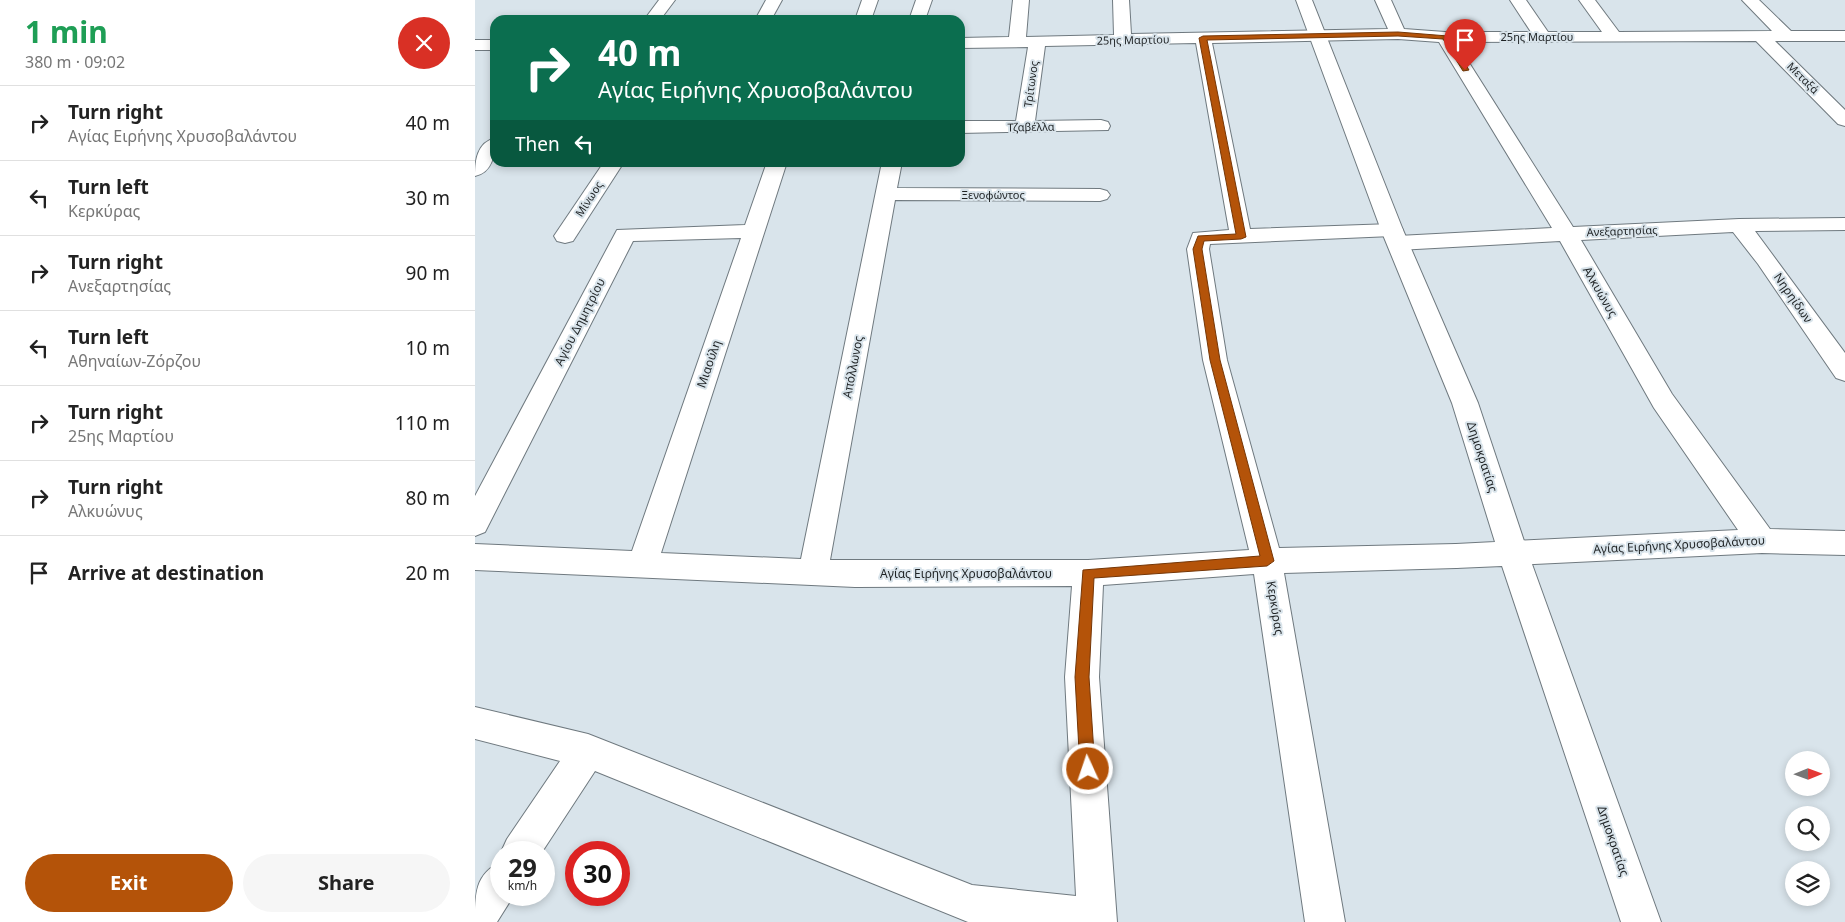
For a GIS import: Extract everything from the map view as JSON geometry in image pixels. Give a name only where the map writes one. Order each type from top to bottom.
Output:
[{"type":"street","points":[[656,15],[667,0]]},
{"type":"street","points":[[766,15],[773,0]]},
{"type":"street","points":[[865,15],[870,0]]},
{"type":"street","points":[[919,15],[924,0]]},
{"type":"street","points":[[1017,42],[1021,0]]},
{"type":"street","points":[[1121,0],[1123,41]]},
{"type":"street","name":"Δημοκρατίας","points":[[1304,0],[1395,237],[1465,403],[1513,553],[1641,922]]},
{"type":"street","points":[[1383,0],[1398,34]]},
{"type":"street","points":[[1518,0],[1543,37]]},
{"type":"street","points":[[1587,0],[1614,36]]},
{"type":"street","points":[[1750,0],[1787,37]]},
{"type":"street","name":"25ης Μαρτίου","points":[[965,43],[1398,34],[1445,37],[1845,36]]},
{"type":"street","name":"Μεταξά","points":[[1760,36],[1845,120]]},
{"type":"street","name":"Αλκυώνυς","points":[[1445,37],[1566,233],[1663,401],[1762,541]]},
{"type":"street","points":[[1203,38],[1241,237]]},
{"type":"street","name":"Τρίτωνος","points":[[1025,126],[1037,42]]},
{"type":"street","points":[[475,46],[490,45]]},
{"type":"street","name":"Τζαβέλλα","points":[[965,127],[1101,126]]},
{"type":"street","points":[[475,170],[490,150]]},
{"type":"street","name":"Μίνωος","points":[[565,236],[611,167]]},
{"type":"street","name":"Μιαούλη","points":[[642,565],[775,167]]},
{"type":"street","name":"Απόλλωνος","points":[[813,572],[891,167]]},
{"type":"street","name":"Ξενοφώντος","points":[[886,194],[1100,195]]},
{"type":"street","name":"Ανεξαρτησίας","points":[[1201,238],[1395,237],[1845,224]]},
{"type":"street","name":"Νηρηίδων","points":[[1739,226],[1766,259],[1845,372]]},
{"type":"street","name":"Αγίου Δημητρίου","points":[[475,524],[625,235],[754,231]]},
{"type":"street","name":"Κερκύρας","points":[[1201,238],[1197,249],[1215,360],[1267,561],[1325,922]]},
{"type":"street","name":"Αγίας Ειρήνης Χρυσοβαλάντου","points":[[475,557],[813,572],[1088,573],[1267,561],[1456,556],[1762,541],[1845,543]]},
{"type":"street","points":[[475,723],[588,751],[969,913],[1096,920],[1082,677],[1088,573]]},
{"type":"street","points":[[528,841],[588,751]]},
{"type":"street","points":[[475,921],[490,898]]},
{"type":"route","points":[[1088,769],[1082,677],[1088,573],[1267,561],[1215,360],[1197,249],[1201,238],[1241,237],[1203,38],[1398,34],[1445,37],[1465,70]]}]
